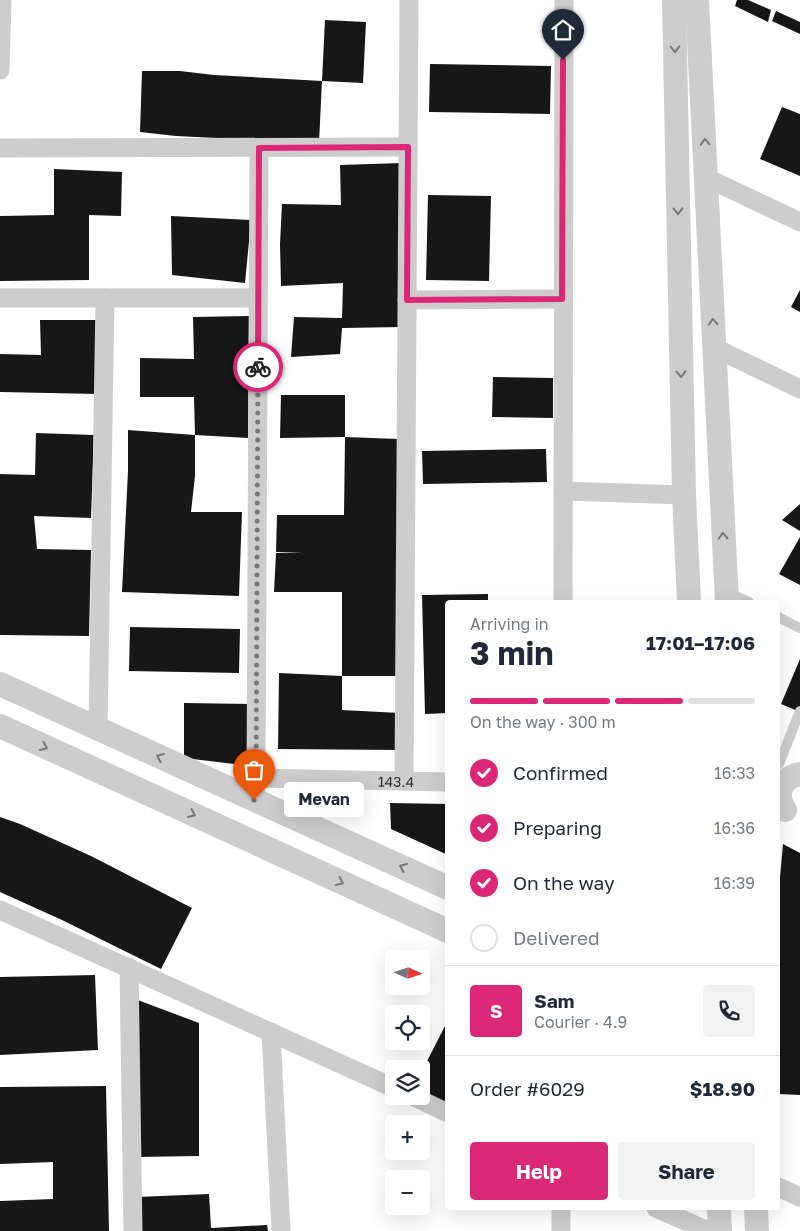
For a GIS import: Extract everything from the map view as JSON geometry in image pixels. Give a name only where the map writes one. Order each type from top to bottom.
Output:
[{"type":"street","points":[[0,70],[2,0]]},
{"type":"street","points":[[404,781],[410,0]]},
{"type":"street","points":[[563,600],[562,299],[564,0]]},
{"type":"street","points":[[674,0],[684,495],[689,600]]},
{"type":"street","points":[[688,578],[726,590],[697,0]]},
{"type":"street","points":[[0,148],[408,147]]},
{"type":"street","points":[[255,789],[259,148]]},
{"type":"street","points":[[706,178],[800,222]]},
{"type":"street","points":[[0,298],[258,298]]},
{"type":"street","points":[[98,729],[105,298]]},
{"type":"street","points":[[407,300],[562,299]]},
{"type":"street","points":[[715,348],[800,389]]},
{"type":"street","points":[[563,492],[684,495]]},
{"type":"street","points":[[0,684],[98,729],[255,789],[445,886]]},
{"type":"street","points":[[38,702],[10,731],[445,930]]},
{"type":"street","points":[[780,793],[782,784],[793,775],[789,769]]},
{"type":"street","name":"143.4","points":[[255,789],[404,781],[445,782]]},
{"type":"street","points":[[780,800],[787,812]]},
{"type":"street","points":[[0,910],[385,1084]]},
{"type":"street","points":[[129,967],[133,1231]]},
{"type":"street","points":[[271,1032],[281,1231]]},
{"type":"street","points":[[430,1104],[445,1111]]},
{"type":"street","points":[[780,1187],[800,1197]]},
{"type":"street","points":[[561,1210],[561,1231]]},
{"type":"street","points":[[661,1210],[708,1231]]},
{"type":"street","points":[[719,1210],[720,1231]]},
{"type":"street","points":[[756,1210],[757,1231]]},
{"type":"lane","points":[[726,590],[745,600]]},
{"type":"lane","points":[[780,618],[800,628]]},
{"type":"lane","points":[[789,769],[800,711]]},
{"type":"building","points":[[737,0],[748,0],[771,10],[768,22],[735,6]]},
{"type":"building","points":[[776,11],[800,22],[800,34],[772,21]]},
{"type":"building","points":[[325,20],[366,22],[363,83],[322,81]]},
{"type":"building","points":[[430,64],[551,66],[550,114],[429,112]]},
{"type":"building","points":[[142,71],[180,71],[214,75],[322,81],[319,143],[176,136],[140,132]]},
{"type":"building","points":[[782,107],[800,114],[800,176],[760,159]]},
{"type":"building","points":[[401,163],[401,327],[342,328],[340,354],[291,357],[294,317],[342,318],[343,283],[281,286],[280,244],[282,204],[341,205],[340,165]]},
{"type":"building","points":[[54,169],[122,172],[121,216],[89,215],[89,280],[0,281],[0,216],[54,215]]},
{"type":"building","points":[[428,195],[491,196],[489,281],[426,280]]},
{"type":"building","points":[[171,216],[251,220],[245,283],[172,275]]},
{"type":"building","points":[[800,290],[800,312],[791,307]]},
{"type":"building","points":[[249,316],[248,438],[195,435],[194,397],[140,397],[140,358],[194,359],[193,317]]},
{"type":"building","points":[[40,320],[97,320],[98,394],[0,392],[0,354],[41,355]]},
{"type":"building","points":[[493,377],[553,378],[553,418],[492,417]]},
{"type":"building","points":[[281,395],[345,395],[345,437],[280,438]]},
{"type":"building","points":[[128,430],[195,435],[195,476],[191,512],[242,512],[239,596],[122,592],[128,471]]},
{"type":"building","points":[[36,433],[94,435],[91,518],[34,516],[37,549],[91,550],[89,636],[0,635],[0,474],[35,475]]},
{"type":"building","points":[[345,437],[399,439],[401,676],[342,676],[342,592],[274,592],[276,553],[303,553],[276,552],[277,515],[344,515]]},
{"type":"building","points":[[546,449],[547,482],[423,484],[422,451]]},
{"type":"building","points":[[800,504],[800,531],[782,520]]},
{"type":"building","points":[[800,537],[800,585],[779,574]]},
{"type":"building","points":[[488,594],[488,600],[445,600],[445,713],[425,714],[422,595]]},
{"type":"building","points":[[130,627],[240,629],[239,673],[129,671]]},
{"type":"building","points":[[800,659],[800,712],[781,704]]},
{"type":"building","points":[[279,673],[342,676],[342,710],[400,713],[397,750],[278,749]]},
{"type":"building","points":[[184,703],[253,704],[251,766],[184,758]]},
{"type":"building","points":[[390,803],[445,804],[445,854],[391,829]]},
{"type":"building","points":[[0,817],[91,856],[192,908],[161,969],[0,892]]},
{"type":"building","points":[[783,844],[800,853],[800,1095],[780,1094],[780,878]]},
{"type":"building","points":[[95,975],[98,1050],[0,1055],[0,977]]},
{"type":"building","points":[[135,999],[199,1023],[199,1156],[137,1157]]},
{"type":"building","points":[[445,1026],[445,1105],[430,1097],[430,1060],[428,1060]]},
{"type":"building","points":[[106,1086],[109,1231],[0,1231],[0,1201],[53,1199],[53,1162],[0,1164],[0,1087]]},
{"type":"building","points":[[209,1194],[211,1228],[267,1225],[268,1231],[139,1231],[137,1197]]},
{"type":"way so far","points":[[254,800],[256,778],[258,367]]},
{"type":"place","name":"Mevan","points":[[254,800]]},
{"type":"route","points":[[258,367],[259,148],[408,147],[407,300],[562,299],[563,60]]}]
